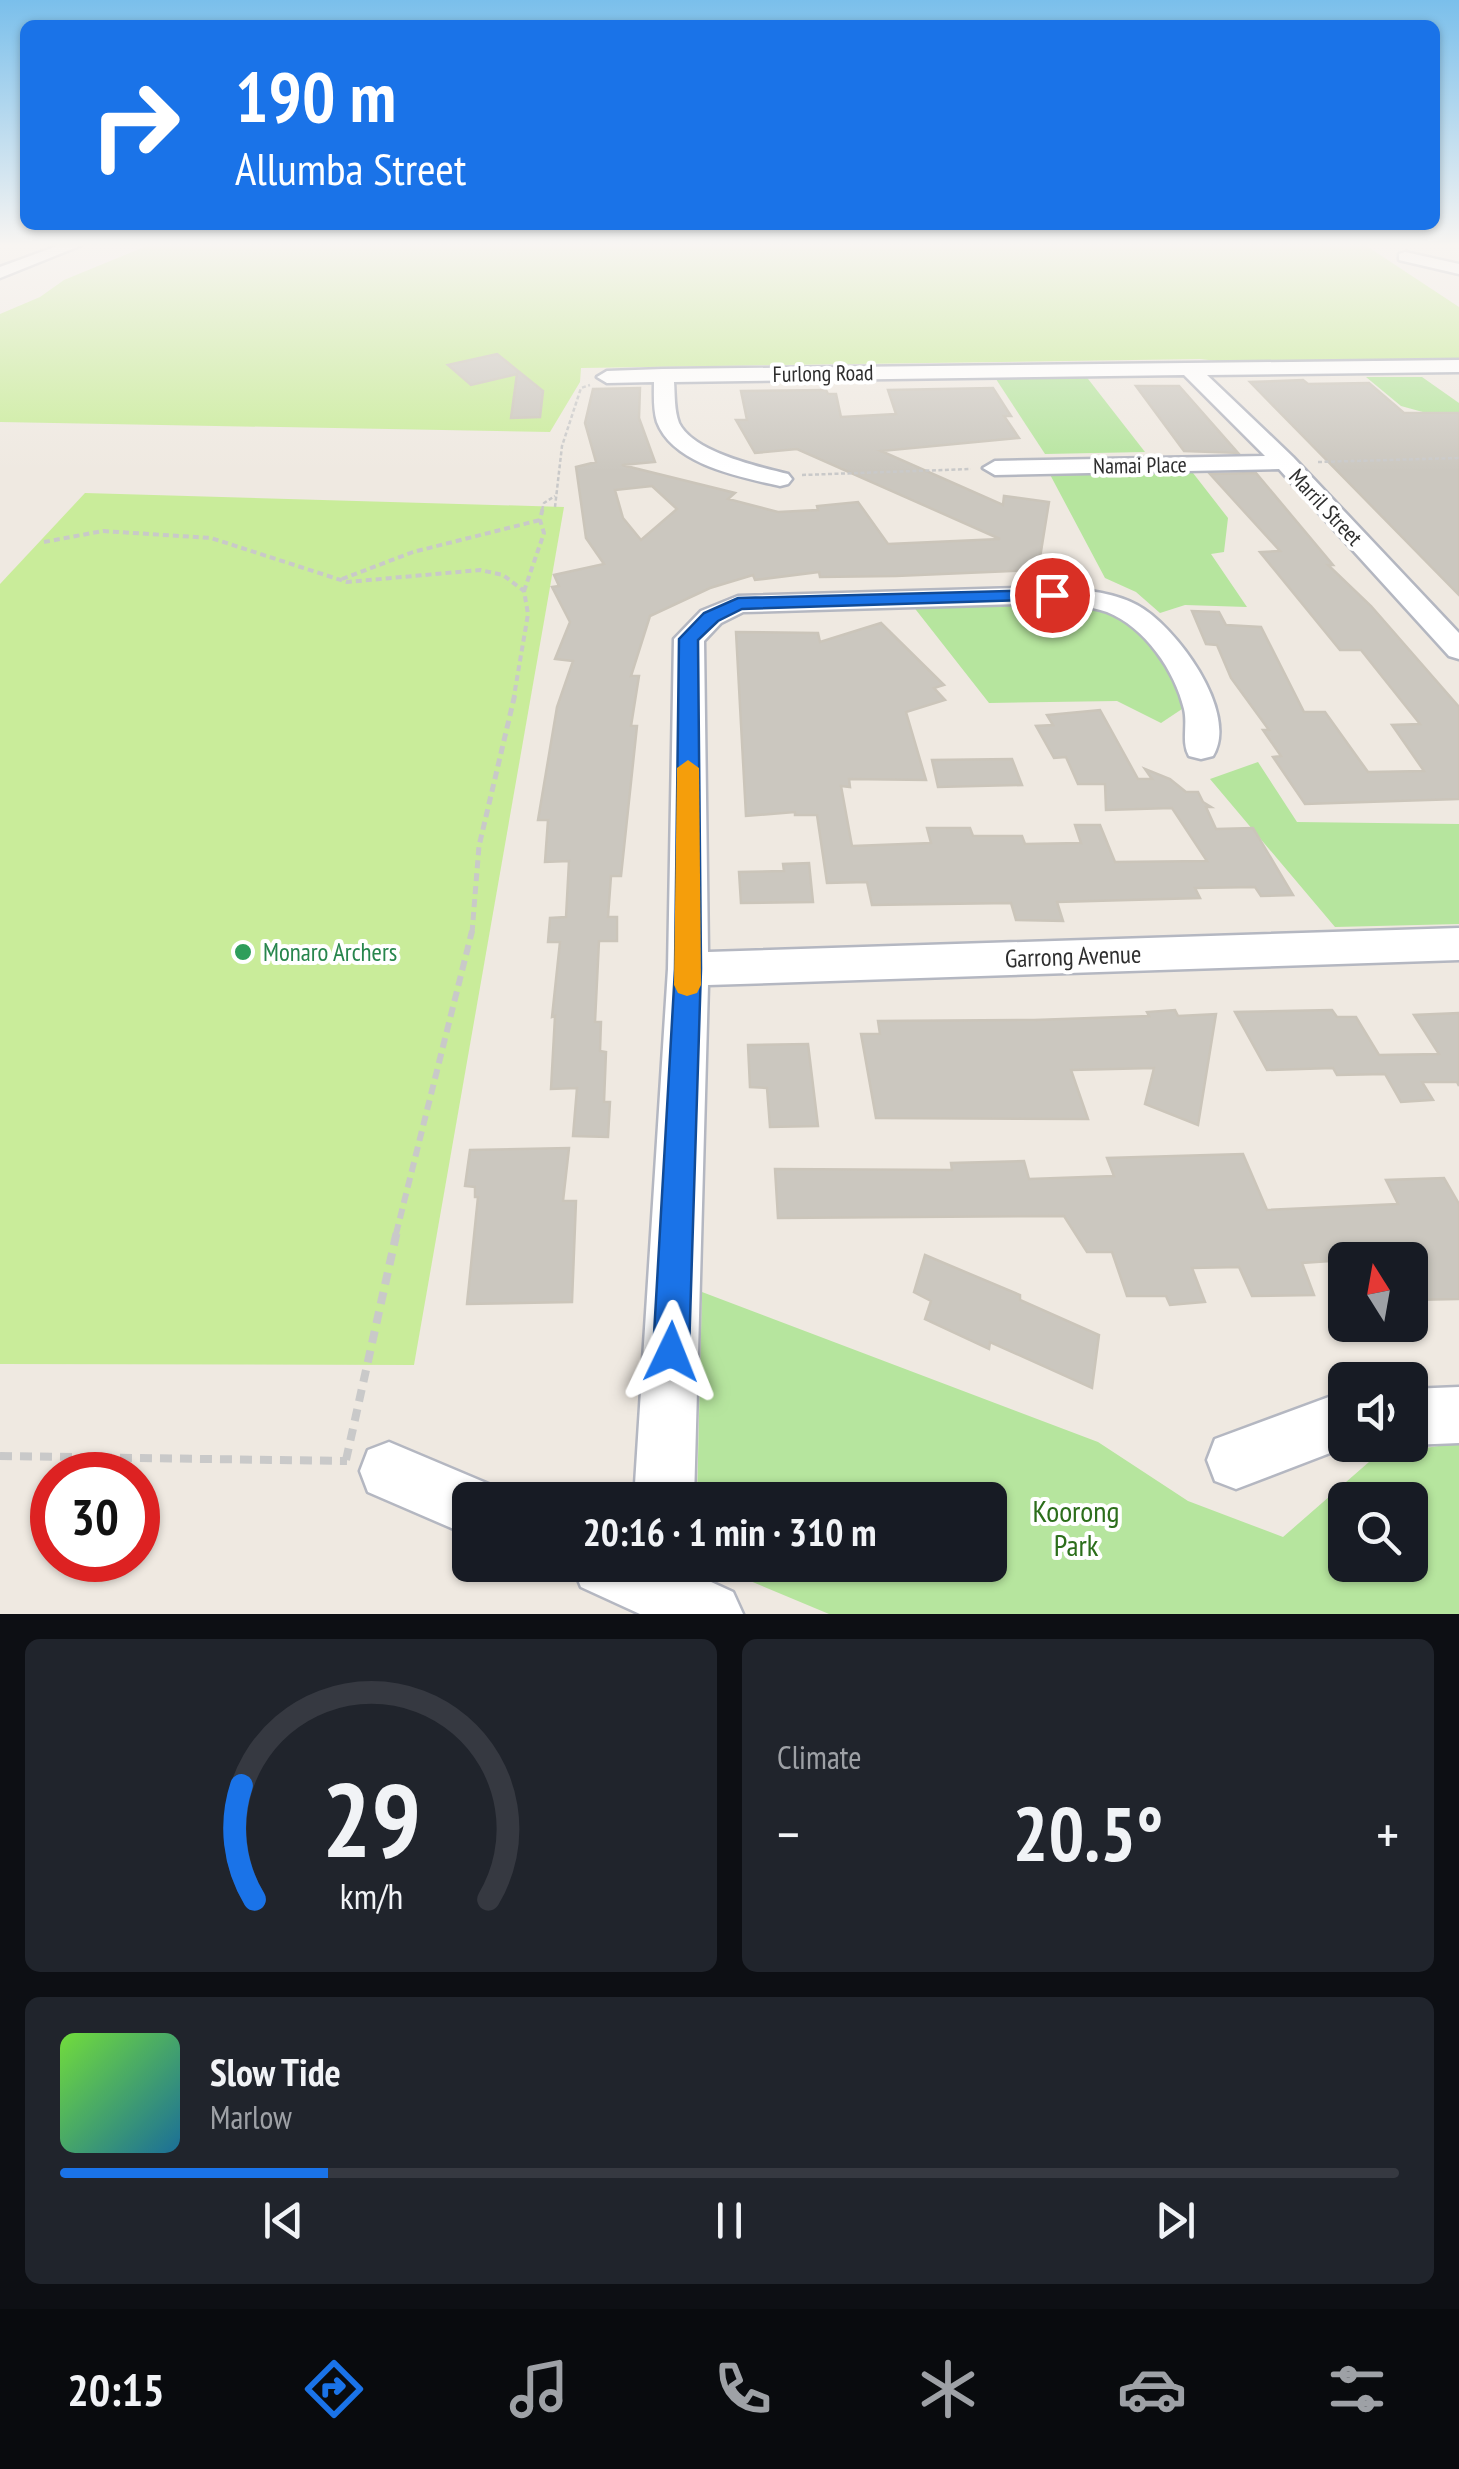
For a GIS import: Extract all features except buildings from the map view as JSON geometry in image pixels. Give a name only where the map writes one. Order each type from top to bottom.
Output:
[{"type":"street","name":"Furlong Road","points":[[607,377],[1459,366]]},
{"type":"street","name":"Marril Street","points":[[1189,368],[1285,462],[1459,650]]},
{"type":"street","points":[[663,375],[662,400],[672,432],[691,446],[749,473],[780,479]]},
{"type":"street","name":"Namai Place","points":[[996,468],[1285,462]]},
{"type":"street","points":[[665,1482],[688,969],[688,639],[711,617],[738,604],[1052,595],[1102,602],[1126,610],[1152,626],[1181,670],[1202,716],[1200,748]]},
{"type":"street","name":"Garrong Avenue","points":[[688,969],[1459,944]]},
{"type":"street","points":[[1428,1416],[1459,1415]]},
{"type":"street","points":[[1236,1460],[1328,1426]]},
{"type":"street","points":[[368,1466],[452,1499]]},
{"type":"street","points":[[654,1582],[678,1590]]},
{"type":"path","points":[[555,506],[556,466],[568,418],[581,388],[607,377]]},
{"type":"path","points":[[1285,462],[1459,458]]},
{"type":"path","points":[[780,479],[806,474],[996,468]]},
{"type":"path","points":[[0,1456],[368,1466],[401,1211],[471,941],[478,846],[521,667],[528,614],[524,591],[544,532],[540,520],[544,503],[555,496]]},
{"type":"path","points":[[340,580],[413,552],[540,520]]},
{"type":"path","points":[[44,542],[103,531],[210,538],[340,580],[390,580],[480,570],[503,575],[524,591]]},
{"type":"green space","points":[[0,320],[1459,320],[1459,359],[581,368],[580,382],[550,432],[0,422]]},
{"type":"green space","points":[[1085,375],[1145,452],[1045,454],[994,376]]},
{"type":"green space","points":[[1366,377],[1422,377],[1459,403],[1459,422],[1401,406]]},
{"type":"green space","points":[[1186,464],[1228,518],[1224,552],[1211,554],[1247,607],[1185,605],[1160,613],[1136,592],[1105,578],[1046,467]]},
{"type":"green space","name":"Monaro Archers","points":[[85,493],[564,507],[414,1365],[0,1364],[0,584]]},
{"type":"green space","points":[[909,601],[1086,603],[1123,616],[1150,638],[1180,692],[1182,709],[1161,723],[1117,701],[989,703]]},
{"type":"green space","points":[[1258,762],[1297,822],[1459,824],[1459,924],[1335,927],[1210,779]]},
{"type":"green space","name":"Koorong Park","points":[[702,1292],[1098,1442],[1188,1501],[1283,1537],[1328,1498],[1328,1582],[1428,1582],[1428,1482],[1346,1482],[1369,1462],[1428,1462],[1428,1448],[1459,1443],[1459,1614],[829,1614],[753,1582],[1007,1582],[1007,1482],[697,1482]]},
{"type":"slow traffic","points":[[687,985],[688,768]]},
{"type":"place","name":"Monaro Archers","points":[[243,952]]},
{"type":"route","points":[[671,1352],[688,969],[688,639],[711,617],[738,604],[1052,595]]}]
